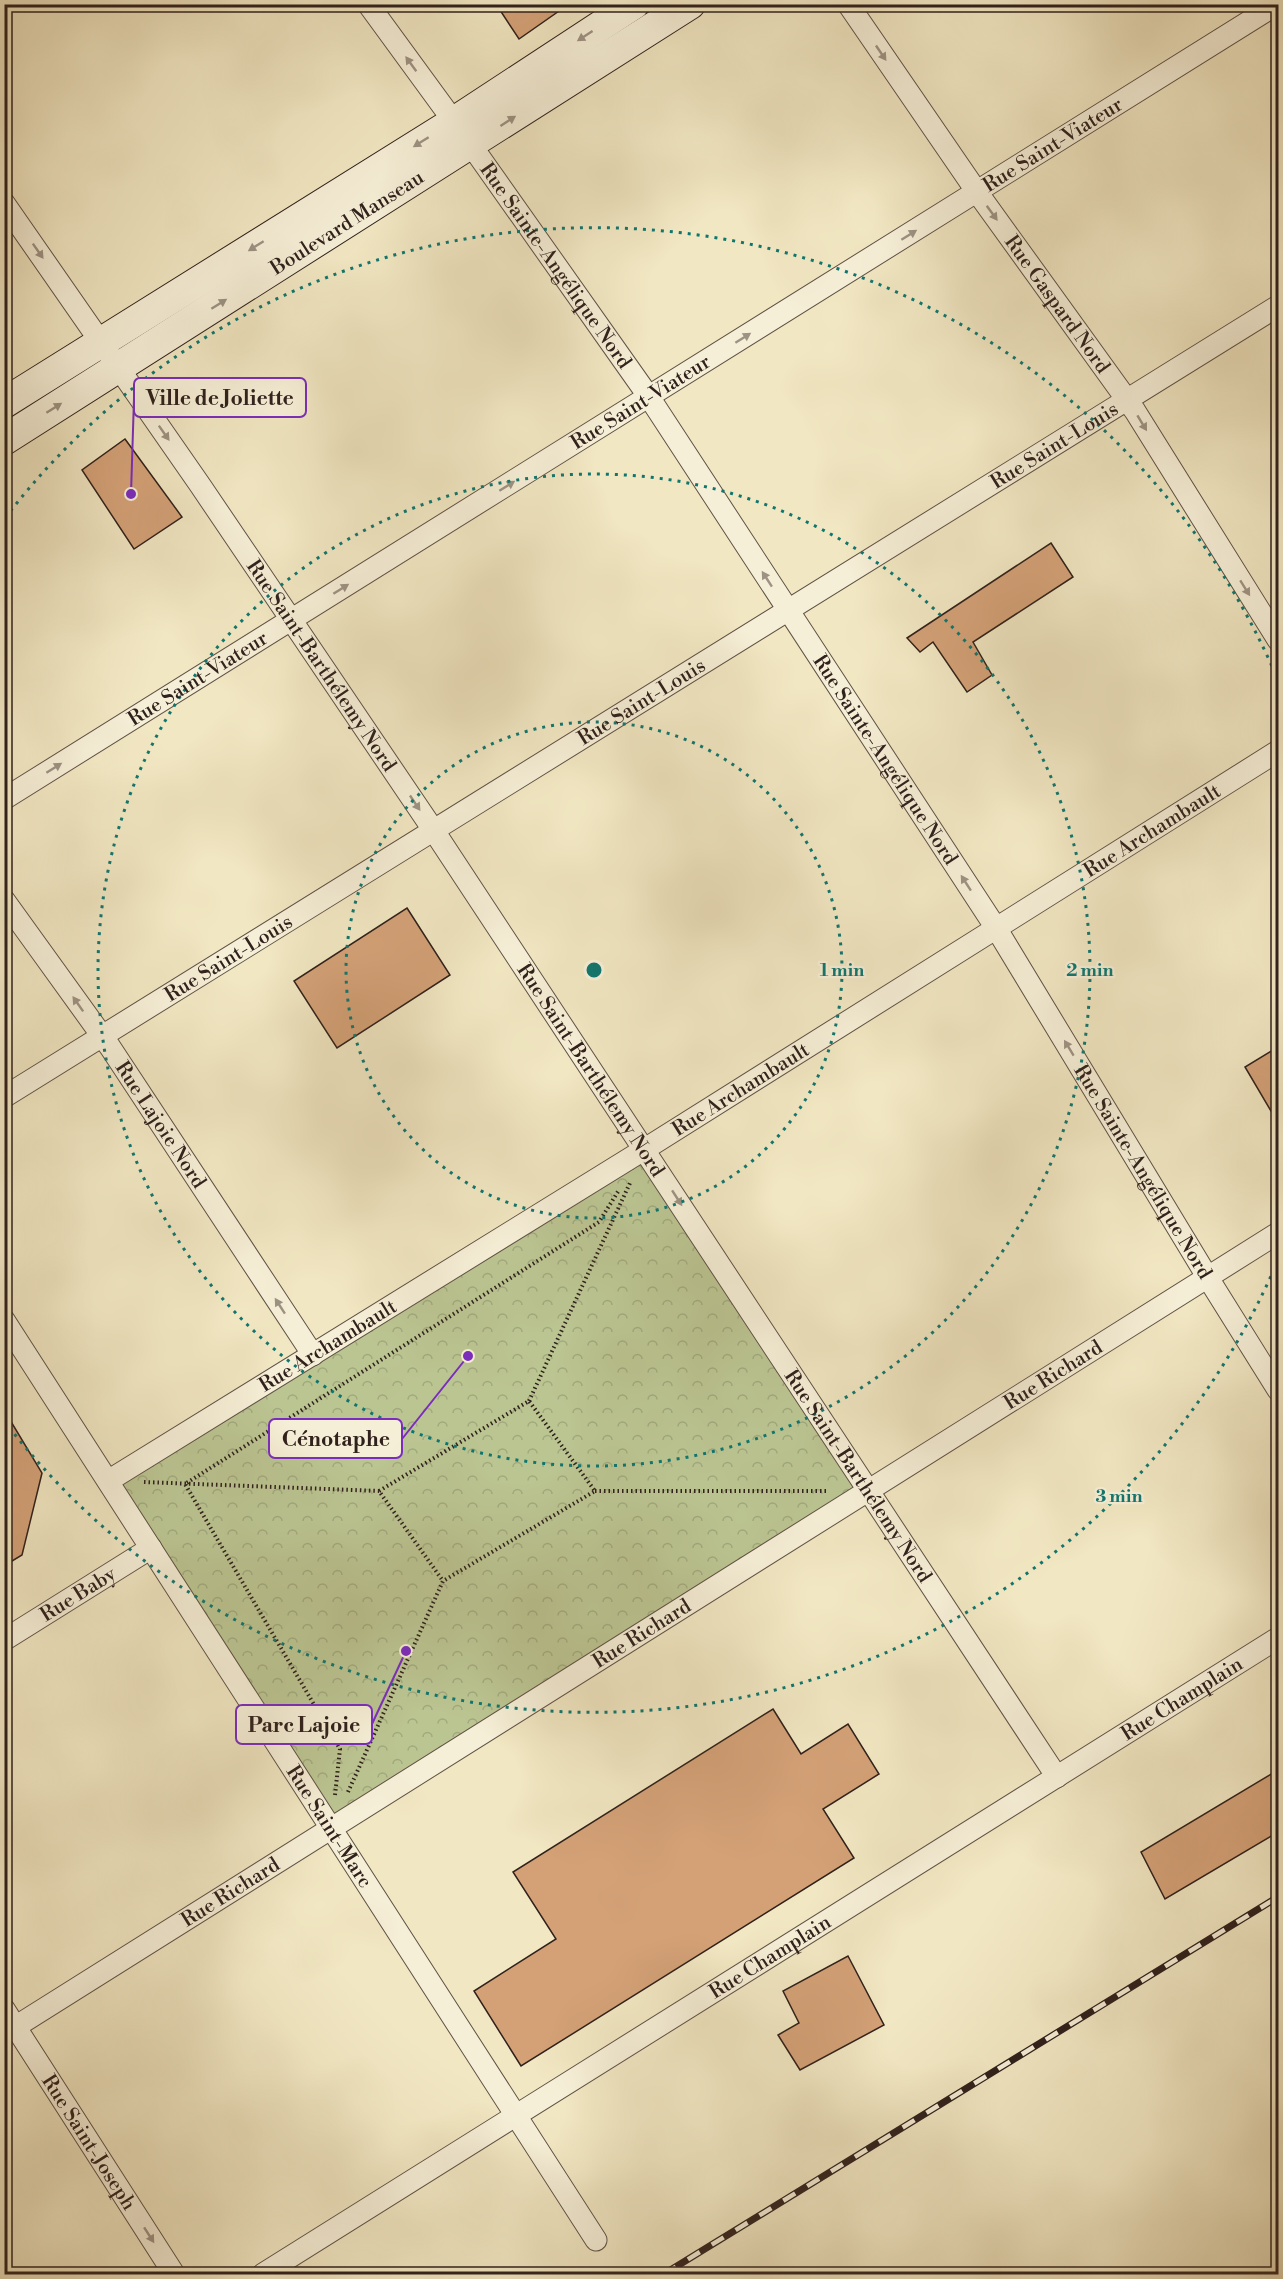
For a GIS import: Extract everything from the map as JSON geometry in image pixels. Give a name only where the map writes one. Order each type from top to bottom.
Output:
[{"type":"main road","name":"Boulevard Manseau","points":[[4,440],[119,367],[462,133],[634,4]]},
{"type":"main road","name":"Boulevard Manseau","points":[[4,403],[102,343],[462,133],[690,4]]},
{"type":"street","name":"Rue Sainte-Angélique Nord","points":[[368,4],[649,397],[996,928],[1278,1390]]},
{"type":"street","name":"Rue Gaspard Nord","points":[[848,4],[977,192],[1128,400],[1278,640]]},
{"type":"street","name":"Rue Saint-Viateur","points":[[4,799],[1277,4]]},
{"type":"street","name":"Rue Saint-Barthélemy Nord","points":[[4,203],[119,367],[434,831],[1057,1777]]},
{"type":"street","name":"Rue Saint-Louis","points":[[4,1097],[1278,306]]},
{"type":"street","name":"Rue Archambault","points":[[108,1480],[645,1149],[1278,751]]},
{"type":"street","name":"Rue Lajoie Nord","points":[[4,900],[102,1037],[313,1354]]},
{"type":"street","name":"Rue Richard","points":[[10,2030],[1278,1233]]},
{"type":"street","name":"Rue Saint-Marc","points":[[4,1320],[596,2240]]},
{"type":"street","name":"Rue Baby","points":[[4,1640],[151,1548]]},
{"type":"street","name":"Rue Champlain","points":[[263,2274],[1278,1638]]},
{"type":"street","name":"Rue Saint-Joseph","points":[[4,2009],[10,2030],[174,2274]]},
{"type":"path","points":[[108,1480],[379,1491],[529,1401],[645,1149]]},
{"type":"path","points":[[185,1484],[599,1222],[645,1149]]},
{"type":"path","points":[[529,1401],[595,1491]]},
{"type":"path","points":[[185,1484],[340,1749],[332,1829]]},
{"type":"path","points":[[379,1491],[443,1581]]},
{"type":"path","points":[[332,1829],[443,1581],[595,1491],[868,1491]]},
{"type":"green space","points":[[645,1149],[868,1491],[332,1829],[108,1481]]},
{"type":"building","points":[[496,4],[569,4],[519,39]]},
{"type":"building","points":[[125,439],[182,517],[134,549],[82,470]]},
{"type":"building","points":[[1051,543],[1073,577],[973,642],[992,675],[967,692],[933,642],[920,652],[907,638]]},
{"type":"building","points":[[407,908],[450,975],[337,1048],[294,981]]},
{"type":"building","points":[[1278,1047],[1278,1123],[1245,1067]]},
{"type":"building","points":[[4,1410],[42,1473],[22,1555],[4,1566]]},
{"type":"building","points":[[773,1709],[801,1754],[848,1724],[879,1774],[823,1809],[854,1858],[521,2066],[474,1991],[556,1939],[513,1872]]},
{"type":"building","points":[[1278,1770],[1278,1832],[1165,1899],[1141,1852]]},
{"type":"building","points":[[848,1956],[884,2025],[800,2070],[778,2035],[799,2023],[783,1991]]},
{"type":"railway","points":[[664,2274],[1278,1897]]},
{"type":"place","name":"Ville de Joliette","points":[[131,494]]},
{"type":"place","name":"Cénotaphe","points":[[468,1356]]},
{"type":"place","name":"Parc Lajoie","points":[[406,1651]]}]
